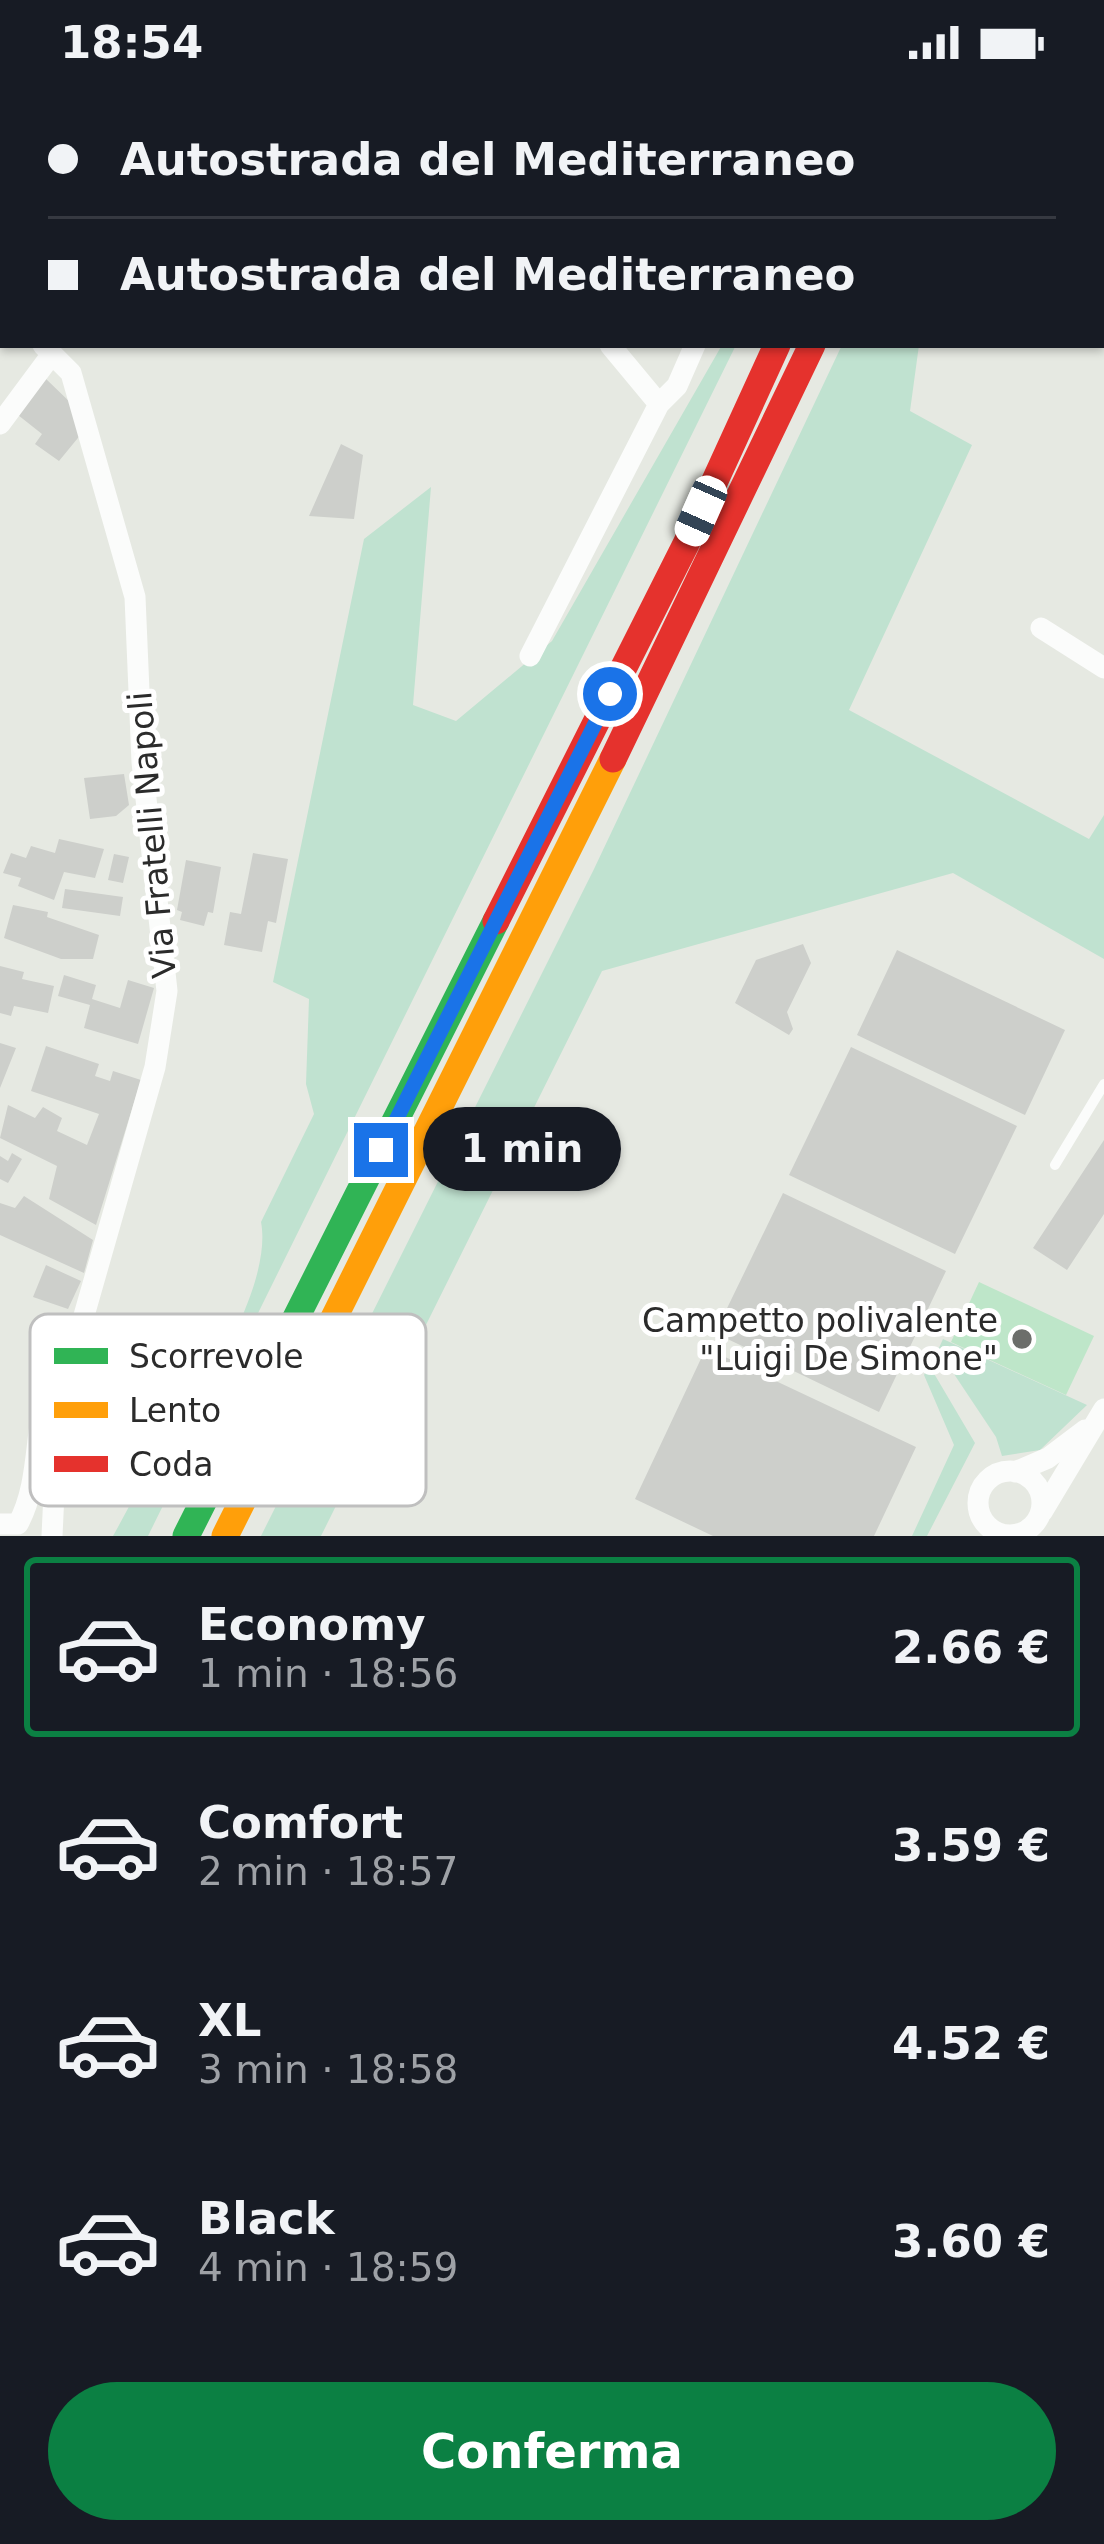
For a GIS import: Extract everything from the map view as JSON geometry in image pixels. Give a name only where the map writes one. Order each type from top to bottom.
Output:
[{"type":"highway","points":[[298,1314],[686,544],[776,348]]},
{"type":"highway","points":[[337,1314],[811,348]]},
{"type":"highway","points":[[349,1314],[392,1204]]},
{"type":"highway","points":[[186,1536],[201,1506]]},
{"type":"highway","points":[[225,1536],[240,1506]]},
{"type":"highway","points":[[239,1536],[254,1506]]},
{"type":"street","points":[[612,348],[659,404]]},
{"type":"street","points":[[530,656],[659,404],[676,386],[694,348]]},
{"type":"street","points":[[0,424],[48,350]]},
{"type":"street","name":"Via Fratelli Napoli","points":[[48,350],[71,373],[135,598],[143,781],[167,991],[155,1067],[85,1314]]},
{"type":"street","points":[[1041,628],[1104,668]]},
{"type":"street","points":[[1102,1416],[1033,1526],[1005,1535],[982,1527],[979,1498],[986,1482],[1068,1445],[1102,1416]]},
{"type":"street","points":[[1016,1472],[1039,1488],[1033,1526]]},
{"type":"street","name":"Via Fratelli Napoli","points":[[0,1524],[18,1523],[27,1508],[30,1482]]},
{"type":"street","name":"Via Fratelli Napoli","points":[[52,1536],[53,1506]]},
{"type":"lane","points":[[1055,1165],[1104,1084]]},
{"type":"green space","points":[[720,348],[735,348],[258,1314],[243,1314],[259,1266],[261,1222],[314,1114],[306,1084],[309,999],[273,982],[364,539],[431,487],[413,705],[456,721],[552,641]]},
{"type":"green space","points":[[841,348],[919,348],[910,411],[972,445],[849,710],[1089,839],[1104,815],[1104,959],[953,873],[602,971],[426,1325],[426,1314],[372,1314],[594,869]]},
{"type":"green space","name":"Campetto polivalente \"Luigi De Simone\"","points":[[979,1282],[1094,1336],[1066,1395],[951,1342]]},
{"type":"green space","points":[[943,1339],[1087,1405],[1040,1450],[1002,1456],[996,1437],[938,1350]]},
{"type":"green space","points":[[929,1365],[975,1443],[927,1536],[912,1536],[954,1445],[924,1375]]},
{"type":"green space","points":[[129,1506],[163,1506],[148,1536],[113,1536]]},
{"type":"green space","points":[[276,1506],[336,1506],[321,1536],[261,1536]]},
{"type":"building","points":[[45,378],[73,405],[82,433],[59,461],[35,444],[42,434],[18,415]]},
{"type":"building","points":[[341,444],[363,455],[354,519],[309,516]]},
{"type":"building","points":[[124,774],[129,805],[116,816],[90,819],[84,778]]},
{"type":"building","points":[[59,839],[104,849],[95,878],[64,872],[54,900],[18,886],[21,878],[3,873],[11,853],[26,858],[31,846],[55,853]]},
{"type":"building","points":[[253,853],[288,859],[276,923],[268,921],[262,952],[224,945],[230,912],[241,914]]},
{"type":"building","points":[[114,854],[129,857],[123,883],[108,880]]},
{"type":"building","points":[[186,860],[221,867],[213,913],[208,912],[204,926],[180,920],[182,912],[177,910]]},
{"type":"building","points":[[65,889],[123,897],[120,916],[62,908]]},
{"type":"building","points":[[13,905],[48,912],[47,917],[99,935],[93,959],[61,959],[4,938]]},
{"type":"building","points":[[803,944],[811,963],[787,1012],[793,1029],[789,1035],[735,1003],[756,960]]},
{"type":"building","points":[[897,950],[1065,1030],[1025,1115],[857,1035]]},
{"type":"building","points":[[0,966],[24,972],[22,979],[54,986],[48,1013],[14,1006],[11,1016],[0,1013]]},
{"type":"building","points":[[64,975],[96,985],[92,999],[120,1008],[128,980],[154,988],[138,1044],[84,1028],[90,1005],[58,996]]},
{"type":"building","points":[[0,1043],[16,1048],[0,1088]]},
{"type":"building","points":[[46,1046],[99,1064],[95,1076],[110,1081],[113,1071],[141,1080],[96,1225],[49,1199],[57,1166],[0,1138],[8,1105],[35,1118],[43,1107],[62,1118],[57,1131],[87,1145],[99,1114],[31,1091]]},
{"type":"building","points":[[851,1047],[1017,1126],[955,1254],[789,1175]]},
{"type":"building","points":[[1104,1140],[1104,1214],[1067,1270],[1033,1248]]},
{"type":"building","points":[[12,1153],[22,1159],[8,1183],[0,1179],[0,1156],[8,1161]]},
{"type":"building","points":[[783,1193],[946,1271],[879,1412],[715,1333]]},
{"type":"building","points":[[24,1196],[93,1240],[84,1273],[0,1235],[0,1203],[15,1208]]},
{"type":"building","points":[[46,1265],[81,1281],[68,1309],[33,1297]]},
{"type":"building","points":[[706,1348],[916,1447],[874,1536],[713,1536],[635,1499]]},
{"type":"traffic: fast","points":[[298,1314],[496,921]]},
{"type":"traffic: fast","points":[[186,1536],[201,1506]]},
{"type":"traffic: slow","points":[[336,1314],[613,759]]},
{"type":"traffic: slow","points":[[225,1536],[240,1506]]},
{"type":"traffic: jam","points":[[496,921],[686,544],[776,348]]},
{"type":"traffic: jam","points":[[613,759],[811,348]]},
{"type":"place","name":"Campetto polivalente \"Luigi De Simone\"","points":[[1022,1339]]},
{"type":"route","points":[[381,1150],[610,694]]}]
